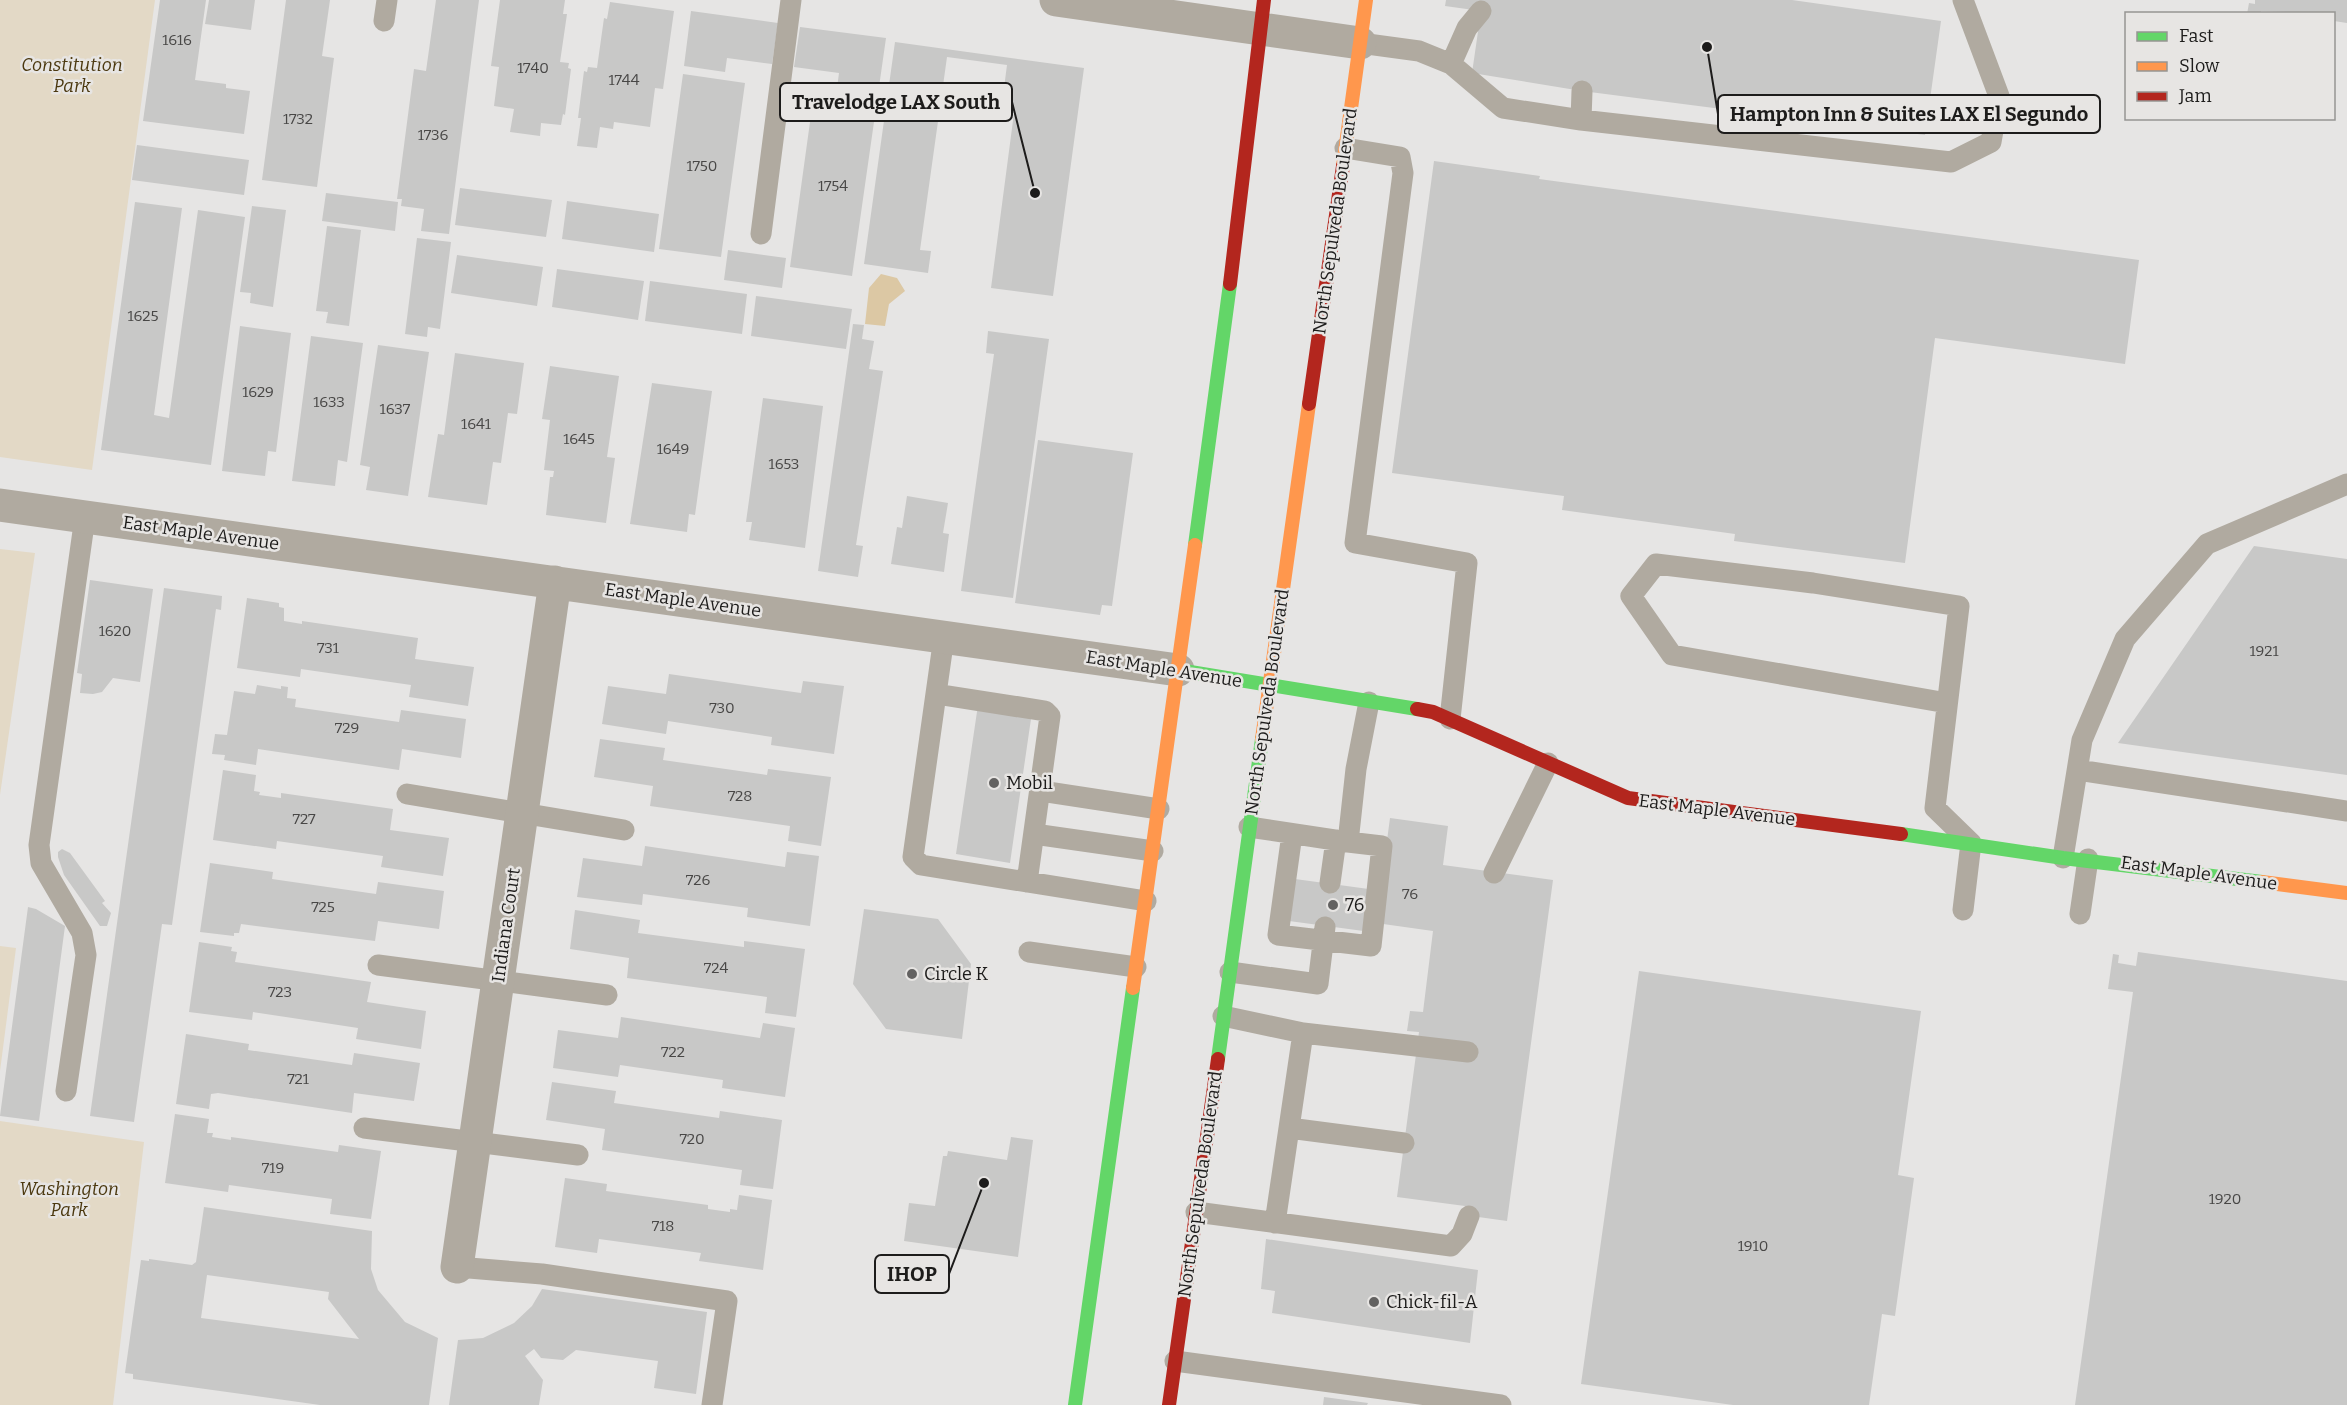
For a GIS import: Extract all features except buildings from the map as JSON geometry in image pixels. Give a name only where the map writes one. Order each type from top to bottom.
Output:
[{"type":"main road","name":"North Sepulveda Boulevard","points":[[1169,1405],[1366,0]]},
{"type":"main road","points":[[1075,1405],[1225,328],[1262,15]]},
{"type":"main road","name":"East Maple Avenue","points":[[1178,670],[1434,712],[1628,798],[1971,843],[2063,858],[2088,859],[2347,893]]},
{"type":"street","points":[[1056,0],[1262,15],[1360,44]]},
{"type":"street","name":"East Maple Avenue","points":[[0,505],[1178,670]]},
{"type":"street","name":"Indiana Court","points":[[457,1267],[555,582]]},
{"type":"lane","points":[[384,21],[387,0]]},
{"type":"lane","points":[[761,234],[791,0]]},
{"type":"lane","points":[[1360,44],[1419,51],[1451,64],[1503,108],[1581,120],[1951,162],[1992,142],[1999,96],[1963,0]]},
{"type":"lane","points":[[1451,64],[1467,28],[1481,11]]},
{"type":"lane","points":[[1581,120],[1582,91]]},
{"type":"lane","points":[[1346,148],[1400,157],[1403,173],[1355,543],[1467,563],[1450,719]]},
{"type":"lane","points":[[2063,858],[2082,741],[2125,639],[2207,544],[2347,484]]},
{"type":"lane","points":[[2319,496],[2347,500]]},
{"type":"lane","points":[[66,1090],[86,955],[82,933],[41,863],[39,845],[85,517]]},
{"type":"lane","points":[[1947,702],[1672,655],[1631,596],[1656,564],[1813,583],[1959,606],[1935,808],[1971,843],[1963,910]]},
{"type":"lane","points":[[944,637],[913,856],[915,862],[921,865],[1146,901]]},
{"type":"lane","points":[[936,694],[1045,711],[1050,721],[1027,882]]},
{"type":"lane","points":[[1330,883],[1342,841],[1369,702]]},
{"type":"lane","points":[[1494,873],[1548,763]]},
{"type":"lane","points":[[2078,770],[2347,811]]},
{"type":"lane","points":[[1041,791],[1159,809]]},
{"type":"lane","points":[[406,794],[624,830]]},
{"type":"lane","points":[[1250,827],[1382,846],[1371,946],[1324,933],[1278,935],[1292,834]]},
{"type":"lane","points":[[1034,834],[1153,851]]},
{"type":"lane","points":[[2080,914],[2088,859]]},
{"type":"lane","points":[[1230,972],[1318,984],[1324,933]]},
{"type":"lane","points":[[1029,952],[1136,967]]},
{"type":"lane","points":[[378,965],[607,994]]},
{"type":"lane","points":[[1223,1016],[1303,1033],[1468,1052]]},
{"type":"lane","points":[[1275,1223],[1303,1033]]},
{"type":"lane","points":[[364,1128],[578,1155]]},
{"type":"lane","points":[[1289,1128],[1404,1143]]},
{"type":"lane","points":[[1196,1212],[1451,1246],[1462,1234],[1469,1216]]},
{"type":"lane","points":[[457,1267],[543,1274],[727,1301],[712,1405]]},
{"type":"lane","points":[[1175,1361],[1501,1405]]},
{"type":"green space","name":"Constitution Park","points":[[0,0],[155,0],[92,470],[0,457]]},
{"type":"green space","points":[[0,549],[35,553],[0,795]]},
{"type":"green space","points":[[0,946],[16,948],[0,1071]]},
{"type":"green space","name":"Washington Park","points":[[0,1121],[144,1142],[113,1405],[0,1405]]},
{"type":"shaded area","points":[[881,274],[897,278],[905,291],[889,304],[885,326],[865,324],[869,288]]},
{"type":"traffic: fast","points":[[1195,545],[1230,284]]},
{"type":"traffic: fast","points":[[1178,670],[1417,709]]},
{"type":"traffic: fast","points":[[1218,1059],[1262,739]]},
{"type":"traffic: fast","points":[[1901,834],[2063,858],[2262,882]]},
{"type":"traffic: fast","points":[[1075,1405],[1133,988]]},
{"type":"traffic: slow","points":[[1343,166],[1366,0]]},
{"type":"traffic: slow","points":[[1262,739],[1309,404]]},
{"type":"traffic: slow","points":[[1133,988],[1195,545]]},
{"type":"traffic: slow","points":[[2262,882],[2347,893]]},
{"type":"traffic: jam","points":[[1230,284],[1264,0]]},
{"type":"traffic: jam","points":[[1309,404],[1343,166]]},
{"type":"traffic: jam","points":[[1417,709],[1433,712],[1628,798],[1901,834]]},
{"type":"traffic: jam","points":[[1169,1405],[1218,1059]]},
{"type":"place","name":"Hampton Inn & Suites LAX El Segundo","points":[[1707,47]]},
{"type":"place","name":"Travelodge LAX South","points":[[1035,193]]},
{"type":"place","name":"Mobil","points":[[994,783]]},
{"type":"place","name":"76","points":[[1333,905]]},
{"type":"place","name":"Circle K","points":[[912,974]]},
{"type":"place","name":"IHOP","points":[[984,1183]]},
{"type":"place","name":"Chick-fil-A","points":[[1374,1302]]}]
